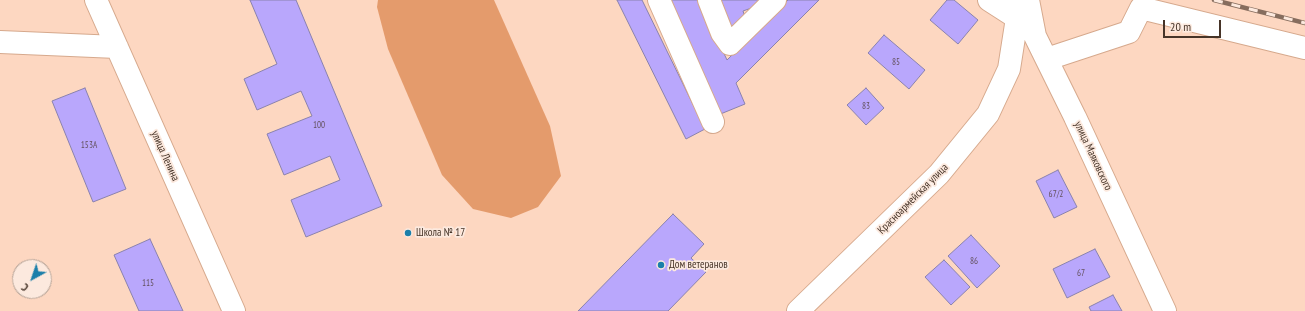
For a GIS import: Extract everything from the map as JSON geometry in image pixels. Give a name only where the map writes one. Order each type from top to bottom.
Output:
[{"type":"street","name":"улица Ленина","points":[[96,0],[234,311]]},
{"type":"street","points":[[659,0],[713,122]]},
{"type":"street","points":[[709,0],[722,33],[730,44],[775,0]]},
{"type":"street","points":[[989,0],[1017,9]]},
{"type":"street","name":"улица Маяковского","points":[[1028,0],[1035,36],[1165,311]]},
{"type":"street","points":[[1047,59],[1129,32],[1142,4],[1305,48]]},
{"type":"street","name":"Красноармейская улица","points":[[798,311],[939,174],[988,114],[1009,69],[1017,9]]},
{"type":"street","points":[[0,42],[117,47]]},
{"type":"shaded area","points":[[378,0],[494,0],[550,126],[561,176],[538,207],[511,218],[473,209],[442,175],[388,49],[377,7]]},
{"type":"building","points":[[250,0],[296,0],[382,206],[306,237],[291,200],[340,180],[330,156],[284,175],[267,134],[312,116],[301,91],[257,110],[244,79],[277,64]]},
{"type":"building","points":[[617,0],[642,0],[705,129],[686,139]]},
{"type":"building","points":[[671,0],[699,0],[727,60],[788,0],[819,0],[736,83],[745,104],[718,115]]},
{"type":"building","points":[[718,0],[759,0],[760,5],[743,11],[747,23],[729,29]]},
{"type":"building","points":[[947,0],[954,0],[978,20],[958,44],[930,20]]},
{"type":"building","points":[[884,35],[925,70],[909,89],[868,53]]},
{"type":"building","points":[[85,88],[126,189],[93,202],[52,101]]},
{"type":"building","points":[[866,88],[884,108],[866,125],[847,105]]},
{"type":"building","points":[[1058,170],[1077,207],[1054,218],[1036,181]]},
{"type":"building","name":"Дом ветеранов","points":[[673,214],[704,244],[691,258],[706,272],[668,311],[578,311]]},
{"type":"building","points":[[971,235],[1000,266],[977,288],[948,256]]},
{"type":"building","points":[[150,239],[183,311],[139,311],[114,255]]},
{"type":"building","points":[[1095,249],[1110,277],[1067,298],[1053,269]]},
{"type":"building","points":[[944,260],[970,287],[951,305],[925,277]]},
{"type":"building","points":[[1113,295],[1122,311],[1091,311],[1089,307]]},
{"type":"railway","points":[[1214,0],[1305,23]]},
{"type":"place","name":"Школа № 17","points":[[408,233]]},
{"type":"place","name":"Дом ветеранов","points":[[661,265]]}]
